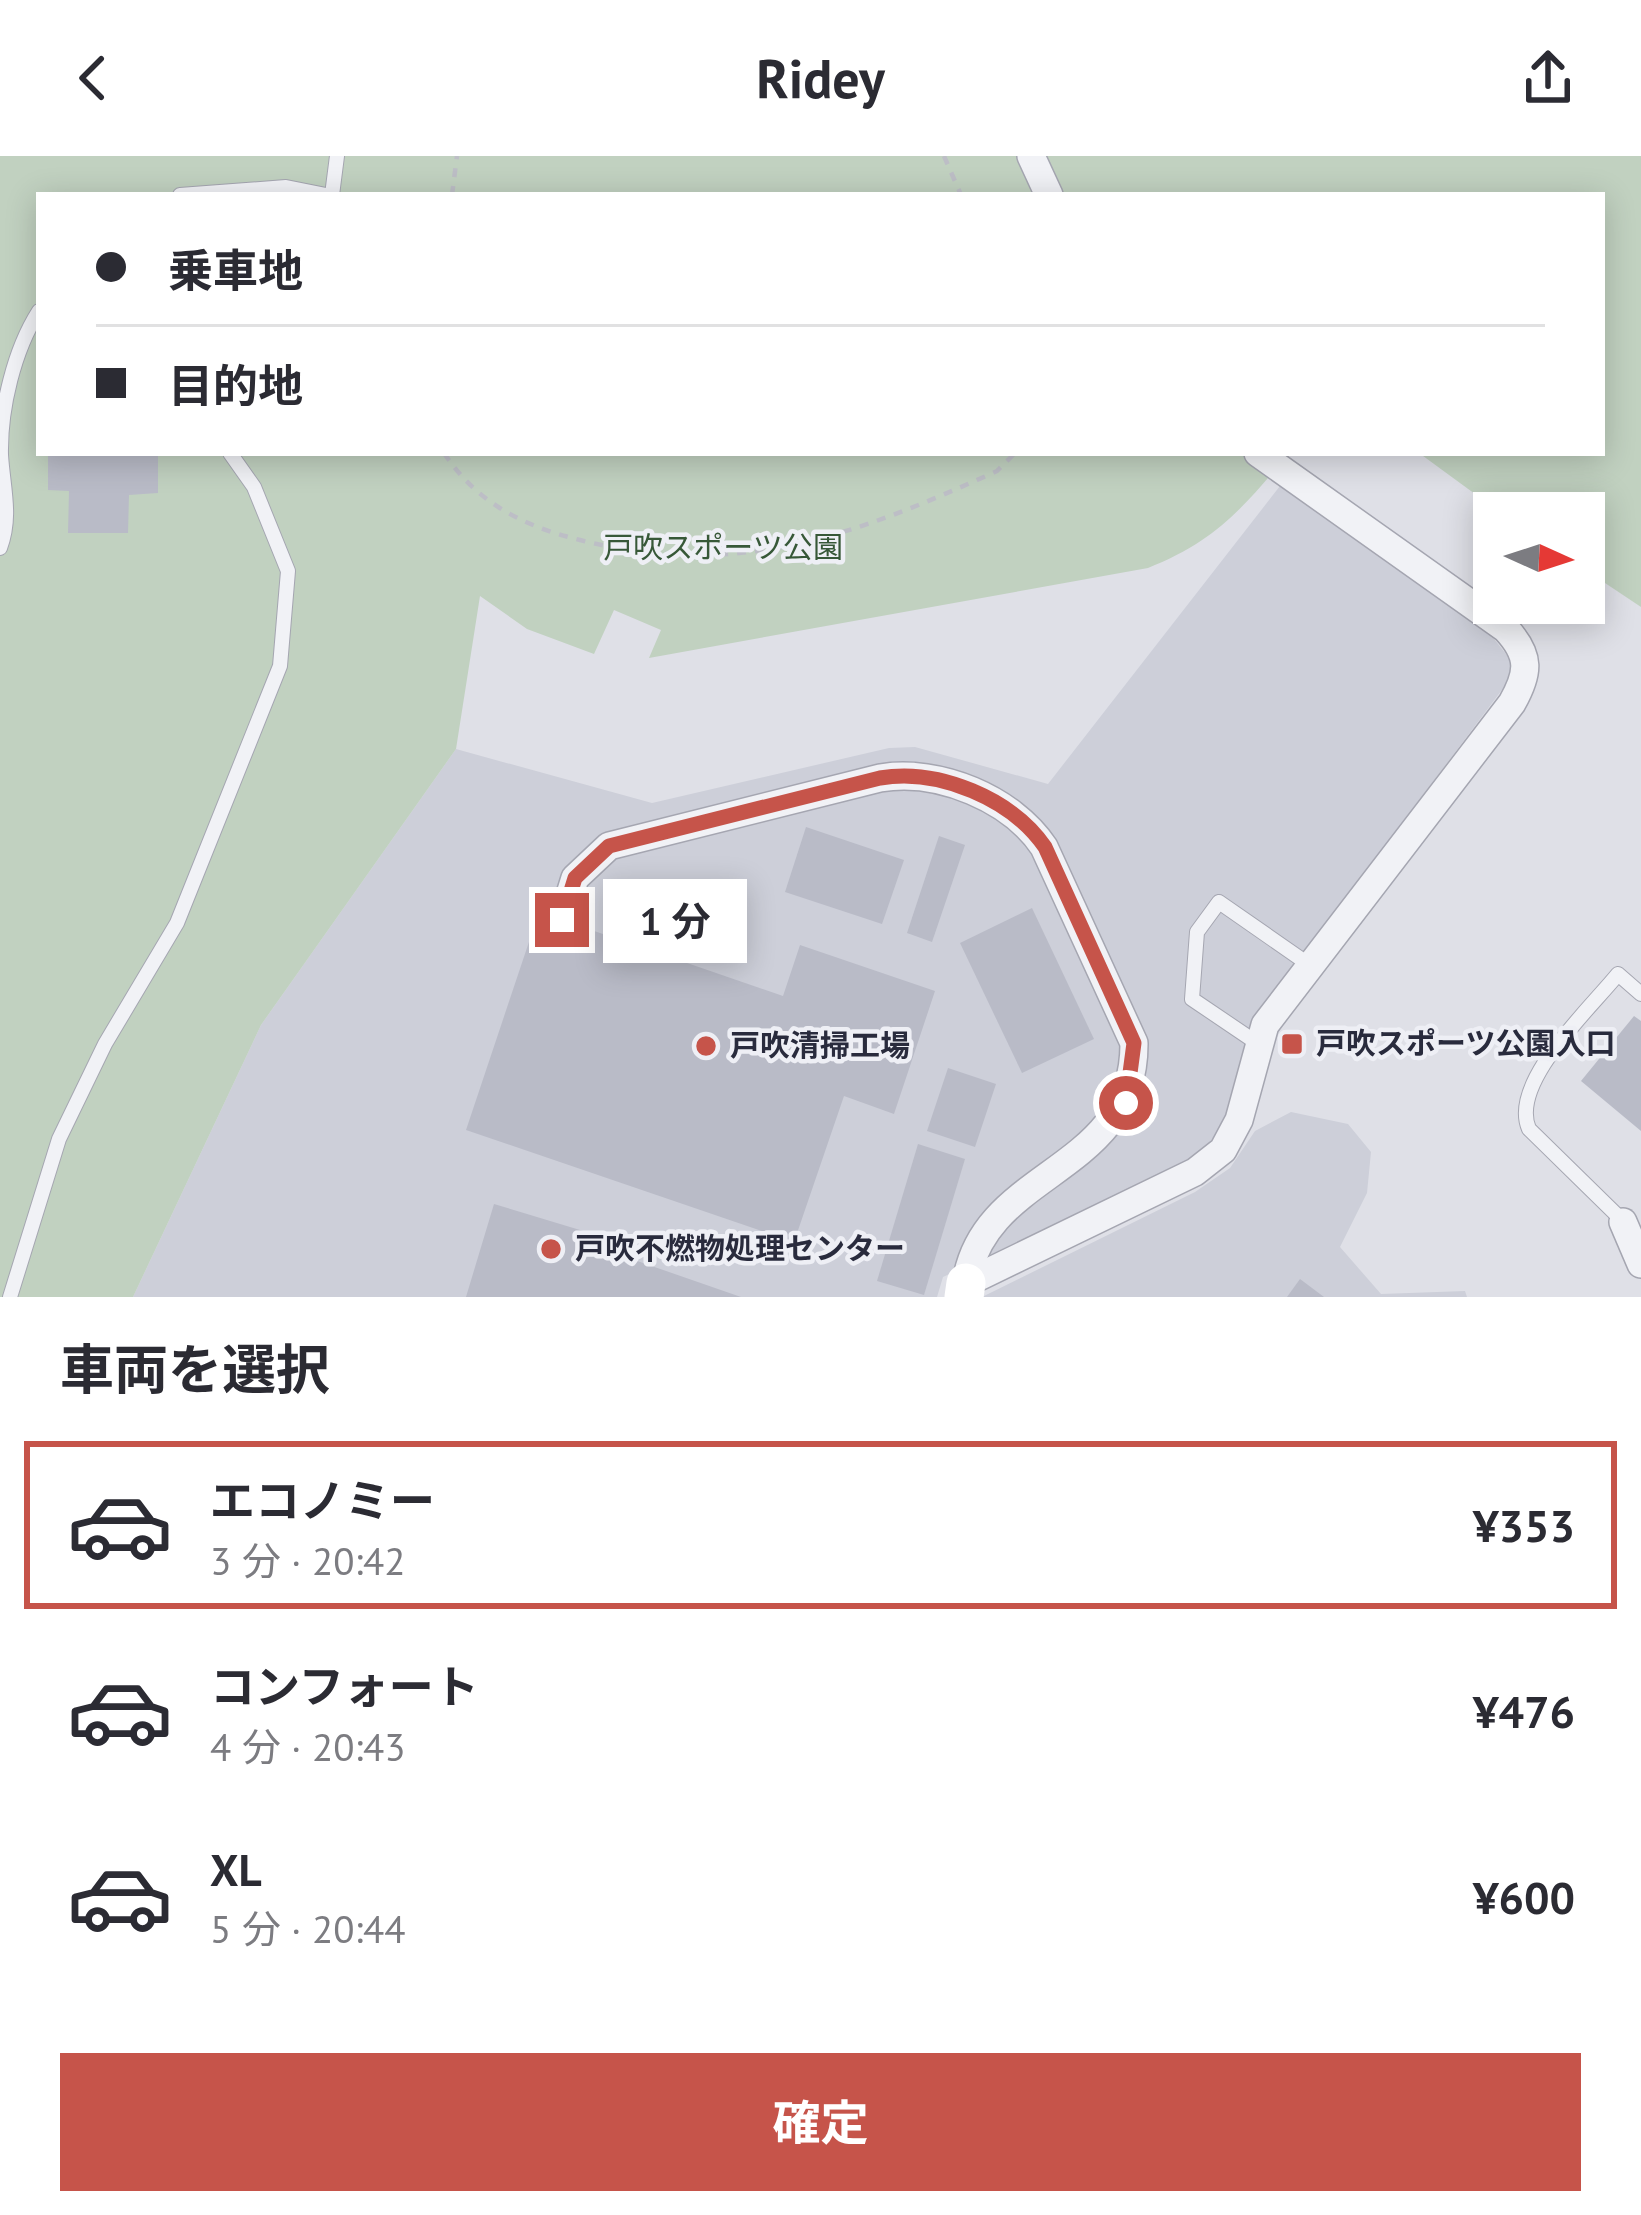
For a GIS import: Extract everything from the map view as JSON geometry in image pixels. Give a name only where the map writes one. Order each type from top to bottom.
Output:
[{"type":"street","points":[[1031,156],[1048,192]]},
{"type":"street","points":[[965,1290],[1195,1172],[1223,1150],[1239,1120],[1265,1025],[1512,704],[1527,675],[1523,648],[1506,629],[1262,456]]},
{"type":"street","points":[[562,920],[575,878],[609,846],[880,778],[918,775],[990,800],[1026,820],[1045,847],[1134,1043],[1134,1073],[1126,1103],[1108,1127],[996,1218],[978,1240],[965,1290]]},
{"type":"street","points":[[1632,1228],[1641,1264]]},
{"type":"lane","points":[[330,192],[337,156]]},
{"type":"lane","points":[[220,192],[286,187],[313,192]]},
{"type":"lane","points":[[0,548],[8,504],[0,454],[2,423],[17,361],[36,318]]},
{"type":"lane","points":[[10,1297],[59,1139],[105,1044],[177,922],[280,665],[288,571],[254,487],[235,456]]},
{"type":"lane","points":[[288,571],[308,566]]},
{"type":"lane","points":[[1260,1046],[1192,999],[1197,932],[1219,902],[1311,966]]},
{"type":"lane","points":[[1632,1228],[1529,1130],[1522,1115],[1528,1086],[1618,974],[1641,994]]},
{"type":"path","points":[[452,192],[457,156]]},
{"type":"path","points":[[944,156],[960,192]]},
{"type":"path","points":[[447,456],[484,500],[548,530],[653,555],[726,558],[866,524],[997,470],[1012,456]]},
{"type":"shaded area","points":[[1280,486],[1473,618],[1473,624],[1482,624],[1510,659],[1510,679],[1254,1021],[1227,1120],[1197,1158],[943,1277],[937,1297],[133,1297],[261,1025],[456,749],[652,803],[889,748],[915,747],[1048,784]]},
{"type":"shaded area","points":[[1291,1112],[1348,1124],[1371,1152],[1367,1193],[1340,1247],[1381,1294],[1465,1291],[1467,1297],[982,1297],[1195,1192],[1230,1168],[1255,1131]]},
{"type":"green space","name":"戸吹スポーツ公園","points":[[0,156],[1641,156],[1641,607],[1605,583],[1605,492],[1473,493],[1423,456],[1605,456],[1605,192],[36,192],[36,456],[1286,456],[1227,521],[1172,558],[1148,568],[649,658],[661,630],[614,610],[594,654],[527,629],[480,596],[456,749],[261,1025],[133,1297],[0,1297]]},
{"type":"building","points":[[48,456],[158,456],[158,493],[129,495],[128,533],[68,533],[69,491],[48,490]]},
{"type":"building","points":[[806,827],[904,860],[882,924],[785,892]]},
{"type":"building","points":[[939,836],[965,845],[932,942],[907,933]]},
{"type":"building","points":[[1032,908],[1094,1039],[1022,1073],[960,943]]},
{"type":"building","name":"戸吹清掃工場","points":[[539,912],[783,996],[800,945],[935,991],[894,1114],[844,1096],[794,1242],[466,1130]]},
{"type":"building","points":[[1634,1016],[1641,1021],[1641,1131],[1581,1081]]},
{"type":"building","points":[[948,1068],[996,1084],[975,1147],[927,1131]]},
{"type":"building","points":[[918,1144],[965,1159],[924,1295],[877,1281]]},
{"type":"building","name":"戸吹不燃物処理センター","points":[[494,1204],[623,1243],[620,1255],[741,1297],[466,1297]]},
{"type":"building","points":[[1300,1279],[1324,1297],[1287,1297]]},
{"type":"place","name":"戸吹スポーツ公園入口","points":[[1292,1044]]},
{"type":"place","name":"戸吹清掃工場","points":[[706,1046]]},
{"type":"place","name":"戸吹不燃物処理センター","points":[[551,1249]]},
{"type":"route","points":[[562,920],[575,878],[609,846],[880,778],[918,775],[1007,808],[1026,820],[1045,847],[1134,1043],[1134,1073],[1126,1103]]}]
